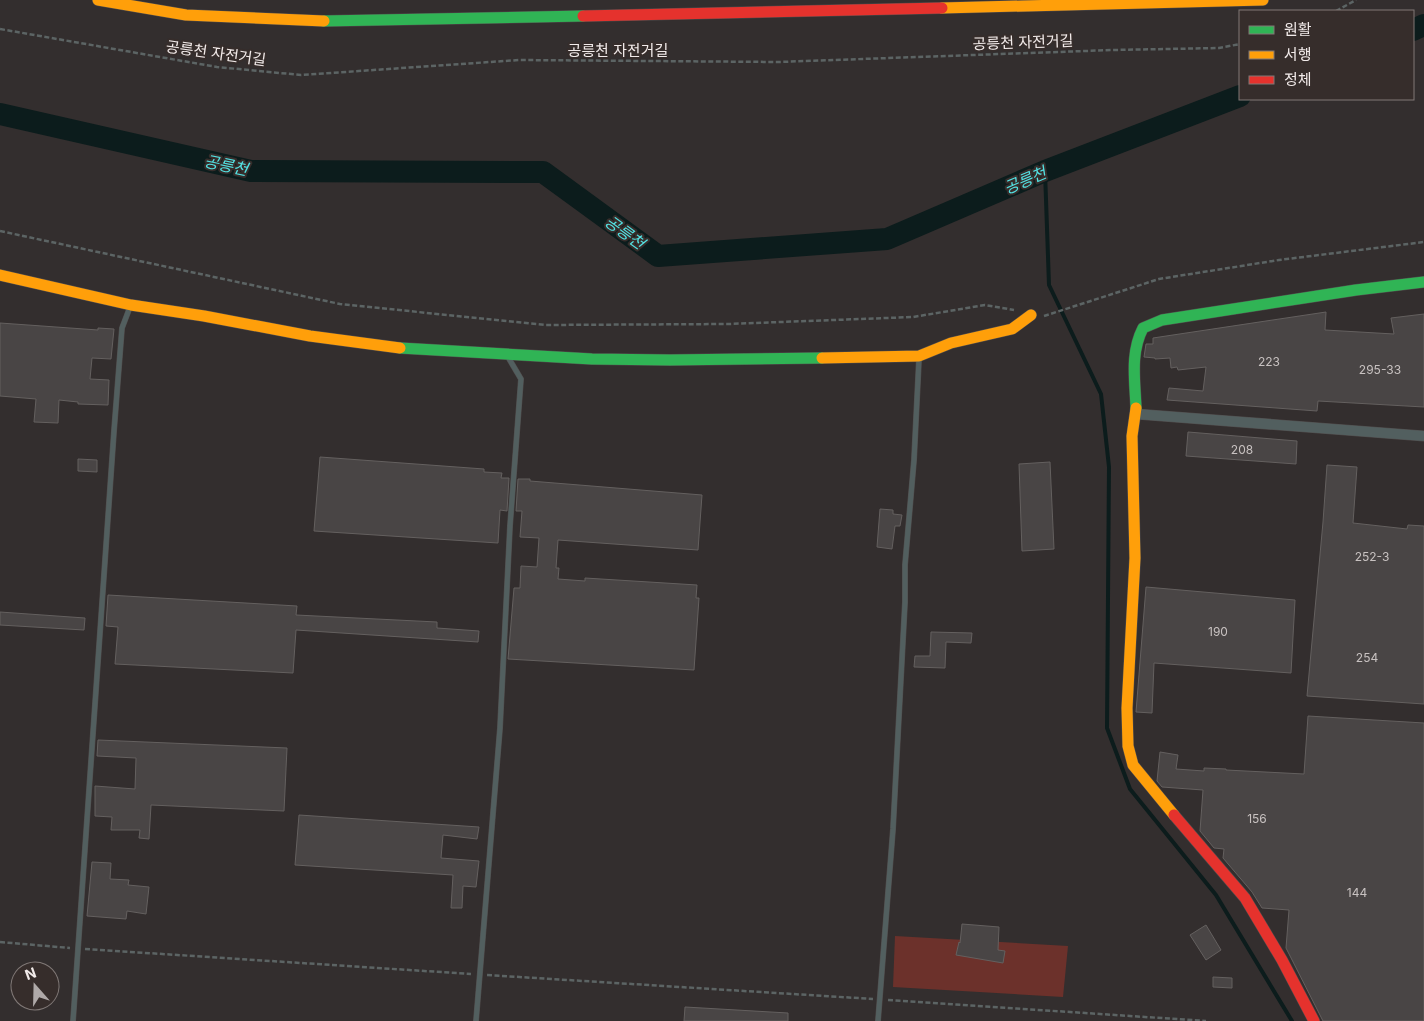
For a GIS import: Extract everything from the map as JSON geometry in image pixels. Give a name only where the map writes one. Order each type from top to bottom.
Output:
[{"type":"street","points":[[98,0],[186,16],[342,22],[1263,0]]},
{"type":"street","points":[[0,275],[131,305],[337,339],[401,348],[506,355],[670,360],[919,356],[951,343],[1012,329],[1031,315]]},
{"type":"street","points":[[1314,1021],[1282,960],[1245,898],[1144,780],[1134,765],[1128,746],[1127,708],[1135,558],[1132,436],[1136,414],[1134,359],[1137,340],[1143,328],[1162,320],[1356,290],[1424,282]]},
{"type":"street","points":[[1136,414],[1424,436]]},
{"type":"lane","points":[[73,1021],[115,412],[122,328],[131,305]]},
{"type":"lane","points":[[476,1021],[500,728],[510,526],[521,379],[506,355]]},
{"type":"lane","points":[[878,1021],[893,829],[905,602],[905,565],[914,460],[919,356]]},
{"type":"path","points":[[1338,10],[1356,0]]},
{"type":"path","name":"공릉천 자전거길","points":[[0,28],[217,67],[301,76],[519,60],[778,62],[1219,48],[1239,44]]},
{"type":"path","points":[[0,231],[340,304],[544,325],[728,324],[913,317],[984,305],[1031,315],[1046,315],[1159,279],[1279,260],[1424,242]]},
{"type":"path","points":[[0,942],[78,949],[1206,1021]]},
{"type":"shaded area","points":[[895,936],[1068,946],[1063,997],[893,987]]},
{"type":"building","points":[[1326,312],[1325,330],[1394,334],[1391,318],[1424,314],[1424,407],[1318,401],[1317,411],[1167,400],[1169,388],[1203,391],[1206,367],[1178,370],[1177,367],[1171,368],[1170,358],[1155,359],[1144,357],[1146,344],[1153,344],[1153,338]]},
{"type":"building","points":[[0,323],[98,330],[98,328],[114,329],[111,359],[92,358],[90,379],[109,380],[108,405],[78,404],[78,402],[59,400],[58,423],[34,422],[36,399],[0,396]]},
{"type":"building","points":[[1188,432],[1297,441],[1296,464],[1186,456]]},
{"type":"building","points":[[320,457],[484,469],[484,472],[502,473],[501,478],[509,478],[507,511],[500,510],[498,543],[314,531]]},
{"type":"building","points":[[78,459],[97,460],[97,472],[78,471]]},
{"type":"building","points":[[1050,462],[1054,549],[1022,551],[1019,464]]},
{"type":"building","points":[[1327,465],[1357,467],[1353,523],[1407,529],[1408,525],[1424,526],[1424,704],[1307,696]]},
{"type":"building","points":[[518,479],[702,495],[698,550],[558,540],[556,568],[559,568],[558,579],[585,581],[585,578],[697,585],[696,598],[699,598],[694,670],[508,659],[514,588],[520,588],[521,566],[537,567],[539,538],[520,537],[522,511],[516,511]]},
{"type":"building","points":[[880,509],[893,510],[893,514],[902,515],[900,526],[895,526],[892,549],[877,547]]},
{"type":"building","points":[[1146,587],[1295,600],[1291,673],[1154,663],[1152,713],[1136,712]]},
{"type":"building","points":[[108,595],[297,606],[296,615],[437,622],[437,628],[479,631],[478,642],[296,630],[293,673],[115,664],[118,627],[106,626]]},
{"type":"building","points":[[0,612],[85,618],[84,630],[0,625]]},
{"type":"building","points":[[931,632],[972,633],[971,643],[946,642],[945,668],[914,667],[915,656],[930,656]]},
{"type":"building","points":[[1308,716],[1424,723],[1424,1021],[1323,1021],[1286,948],[1289,910],[1262,908],[1252,892],[1223,858],[1224,849],[1214,848],[1200,831],[1203,790],[1162,787],[1157,781],[1160,752],[1178,755],[1176,769],[1204,771],[1204,768],[1304,774]]},
{"type":"building","points":[[98,740],[287,748],[284,811],[151,805],[149,839],[139,838],[140,830],[111,830],[112,817],[95,816],[95,786],[135,789],[136,758],[97,756]]},
{"type":"building","points":[[299,815],[479,827],[477,839],[443,835],[441,858],[479,861],[476,887],[463,886],[462,908],[451,908],[453,875],[295,865]]},
{"type":"building","points":[[92,862],[111,863],[110,879],[129,880],[128,885],[149,887],[146,914],[127,911],[126,919],[87,916]]},
{"type":"building","points":[[962,924],[999,927],[998,950],[1005,951],[1003,963],[956,955],[960,943]]},
{"type":"building","points":[[1206,925],[1221,950],[1206,960],[1190,935]]},
{"type":"building","points":[[1213,977],[1232,978],[1232,988],[1213,987]]},
{"type":"building","points":[[685,1007],[788,1013],[788,1021],[684,1021]]},
{"type":"waterway","name":"공릉천","points":[[1414,30],[1424,25]]},
{"type":"waterway","name":"공릉천","points":[[0,114],[251,171],[543,172],[658,256],[887,239],[1045,171],[1239,96]]},
{"type":"waterway","points":[[1045,171],[1049,285],[1101,394],[1109,467],[1107,728],[1130,789],[1216,895],[1292,1021]]},
{"type":"traffic: fast","points":[[324,21],[583,16]]},
{"type":"traffic: fast","points":[[1136,408],[1135,357],[1136,347],[1143,328],[1162,320],[1356,290],[1424,282]]},
{"type":"traffic: fast","points":[[400,348],[592,359],[822,358]]},
{"type":"traffic: slow","points":[[98,0],[186,15],[324,21]]},
{"type":"traffic: slow","points":[[942,8],[1263,0]]},
{"type":"traffic: slow","points":[[0,275],[131,305],[204,316],[310,336],[400,348]]},
{"type":"traffic: slow","points":[[822,358],[919,356],[951,343],[1012,329],[1031,315]]},
{"type":"traffic: slow","points":[[1136,408],[1132,436],[1135,558],[1127,708],[1128,746],[1133,765],[1174,815]]},
{"type":"traffic: jam","points":[[583,16],[942,8]]},
{"type":"traffic: jam","points":[[1174,815],[1245,898],[1282,960],[1314,1021]]}]
